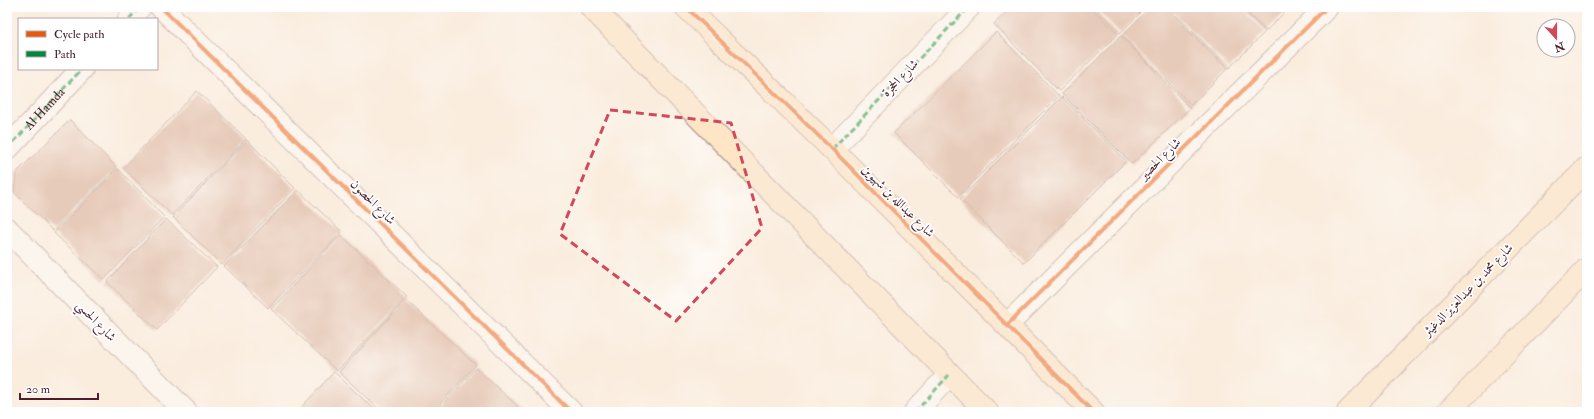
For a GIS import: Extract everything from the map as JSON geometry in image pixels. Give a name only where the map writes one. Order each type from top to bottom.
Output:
[{"type":"street","points":[[130,18],[140,7]]},
{"type":"street","name":"شارع الحصون","points":[[161,7],[571,412]]},
{"type":"street","points":[[591,7],[949,375],[987,412]]},
{"type":"street","name":"شارع عبدالله بن شهيوين","points":[[686,7],[832,149],[1093,412]]},
{"type":"street","name":"شارع الحجرة","points":[[832,149],[968,7]]},
{"type":"street","name":"شارع الحصير","points":[[1007,325],[1327,7]]},
{"type":"street","name":"Al Hamda","points":[[7,149],[81,70]]},
{"type":"street","name":"شارع محمد بن عبدالعزيز الدغيثر","points":[[1348,412],[1587,168]]},
{"type":"street","name":"شارع الحسي","points":[[7,229],[186,412]]},
{"type":"street","points":[[1448,412],[1587,269]]},
{"type":"street","points":[[915,412],[949,375]]},
{"type":"highlighted area","points":[[610,110],[731,123],[762,228],[676,321],[560,234]]},
{"type":"building","points":[[1012,7],[1091,7],[1118,34],[1059,91],[994,24]]},
{"type":"building","points":[[1095,7],[1135,7],[1140,13],[1120,33]]},
{"type":"building","points":[[1150,7],[1165,7],[1227,69],[1191,105],[1122,36]]},
{"type":"building","points":[[1168,7],[1240,7],[1265,32],[1229,68]]},
{"type":"building","points":[[1242,7],[1290,7],[1266,31]]},
{"type":"building","points":[[996,32],[1059,96],[958,197],[894,133]]},
{"type":"building","points":[[1121,36],[1190,108],[1132,164],[1062,94]]},
{"type":"building","points":[[197,91],[246,139],[172,215],[123,168]]},
{"type":"building","points":[[1062,97],[1126,161],[1024,263],[960,199]]},
{"type":"building","points":[[70,120],[117,168],[53,231],[14,192],[16,173]]},
{"type":"building","points":[[247,140],[295,188],[222,265],[173,217]]},
{"type":"building","points":[[118,169],[164,217],[104,280],[54,233]]},
{"type":"building","points":[[298,190],[342,232],[268,308],[224,266]]},
{"type":"building","points":[[166,219],[217,267],[157,330],[107,282]]},
{"type":"building","points":[[341,235],[407,297],[337,371],[271,309]]},
{"type":"building","points":[[406,300],[476,365],[432,412],[382,412],[339,372]]},
{"type":"building","points":[[476,368],[524,412],[435,412]]},
{"type":"building","points":[[334,372],[377,412],[297,412]]},
{"type":"marked path","points":[[130,18],[140,7]]},
{"type":"marked path","points":[[832,149],[969,7]]},
{"type":"marked path","points":[[7,149],[81,70]]},
{"type":"marked path","points":[[915,412],[949,375]]},
{"type":"cycle path","points":[[161,7],[571,412]]},
{"type":"cycle path","points":[[686,7],[832,149],[1093,412]]},
{"type":"cycle path","points":[[1007,325],[1327,7]]}]
